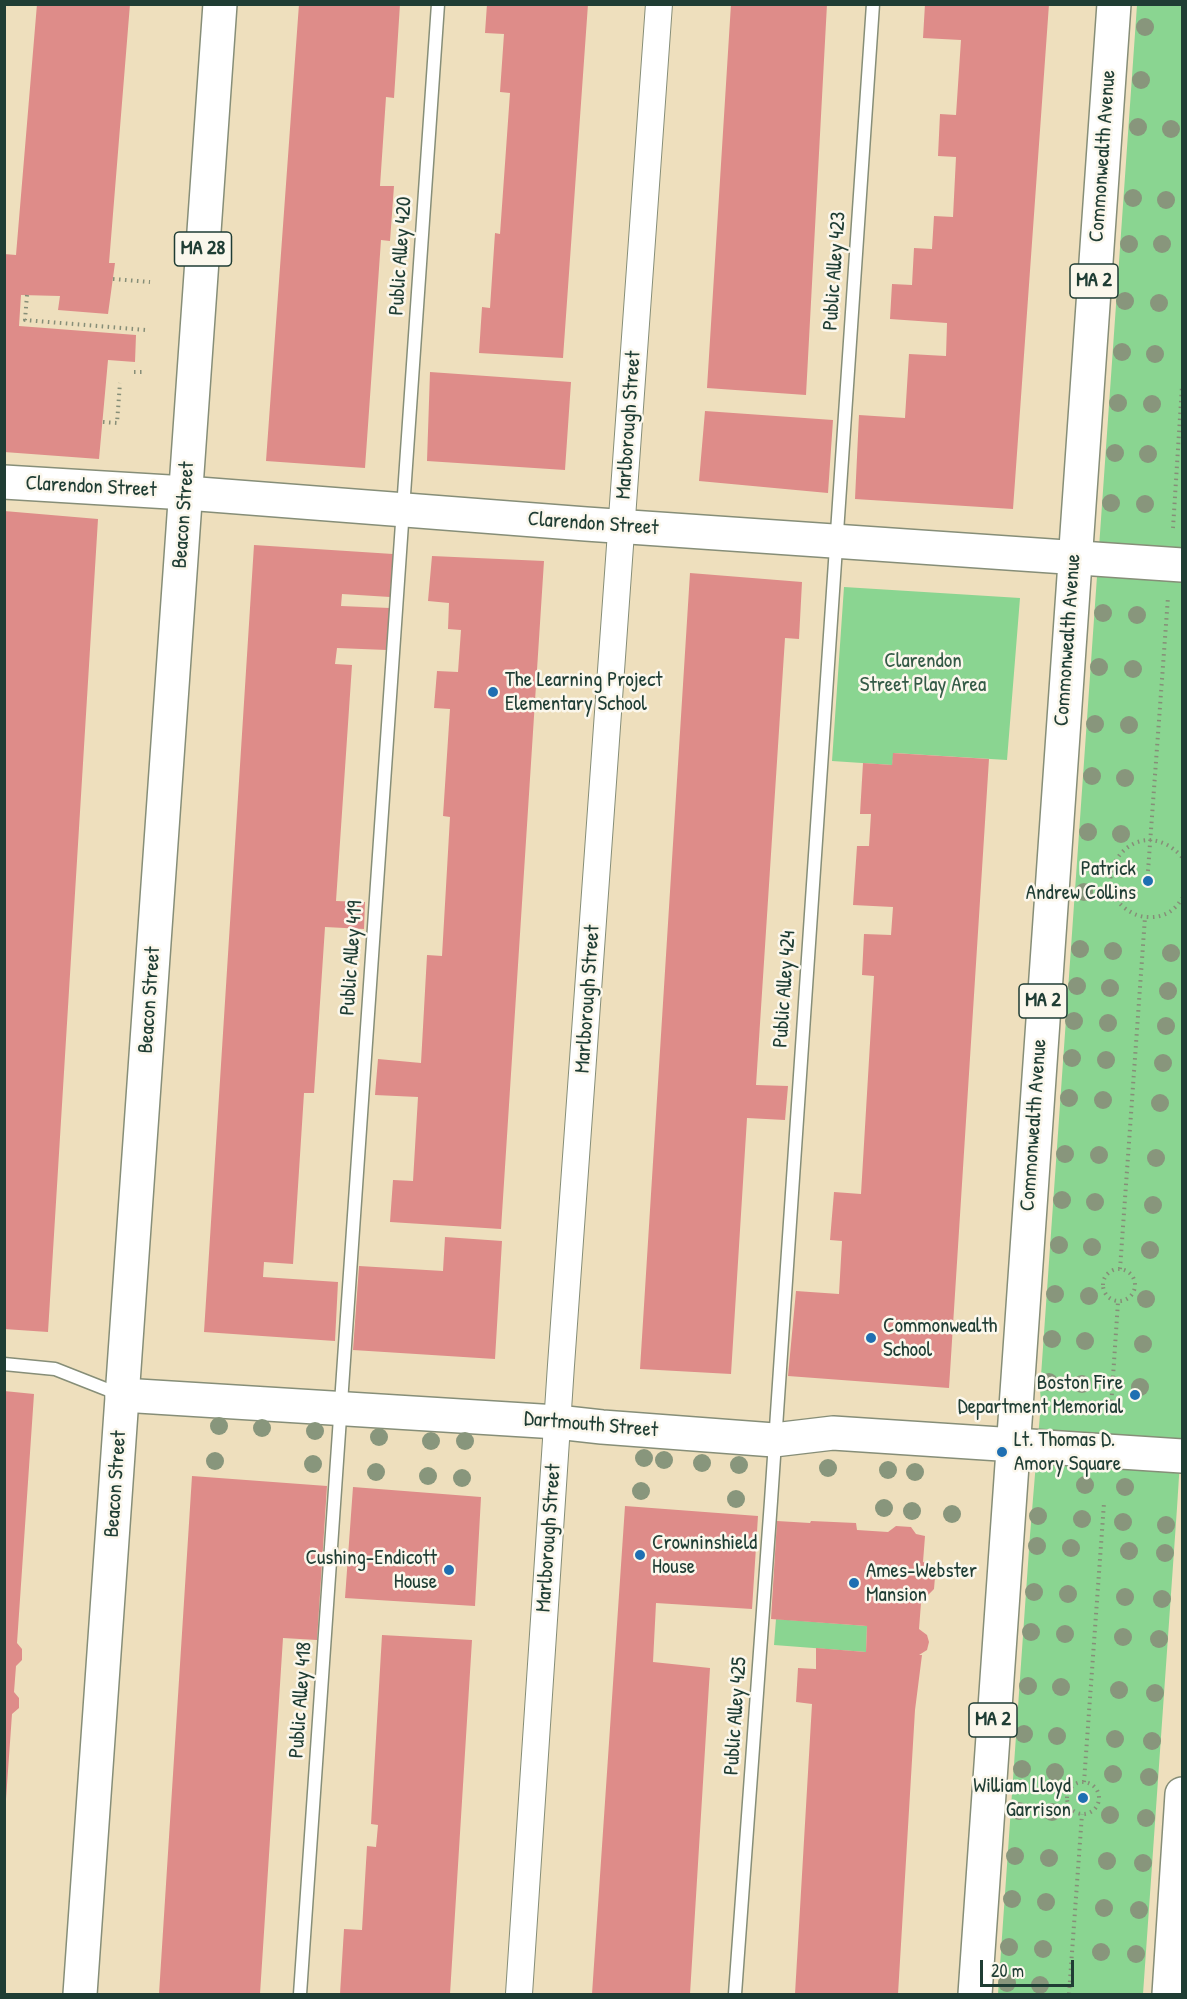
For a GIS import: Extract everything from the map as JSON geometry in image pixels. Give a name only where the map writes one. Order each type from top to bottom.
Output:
[{"type":"main road","name":"Beacon Street","points":[[80,1995],[220,4]]},
{"type":"main road","name":"Commonwealth Avenue","points":[[975,1995],[1114,4]]},
{"type":"main road","name":"Clarendon Street","points":[[4,482],[186,493],[1182,565]]},
{"type":"main road","name":"Dartmouth Street","points":[[122,1395],[557,1422],[774,1440],[832,1433],[1182,1456]]},
{"type":"main road","points":[[1168,1995],[1182,1794]]},
{"type":"street","name":"Marlborough Street","points":[[519,1995],[557,1422],[659,4]]},
{"type":"lane","name":"Public Alley 420","points":[[402,509],[438,4]]},
{"type":"lane","name":"Public Alley 423","points":[[835,541],[873,4]]},
{"type":"lane","name":"Public Alley 419","points":[[340,1408],[402,509]]},
{"type":"lane","name":"Public Alley 424","points":[[774,1440],[835,541]]},
{"type":"lane","name":"Dartmouth Street","points":[[4,1364],[55,1369],[122,1395]]},
{"type":"lane","name":"Public Alley 418","points":[[300,1995],[340,1408]]},
{"type":"lane","name":"Public Alley 425","points":[[735,1995],[774,1440]]},
{"type":"path","points":[[113,279],[150,282]]},
{"type":"path","points":[[27,295],[25,320],[146,330]]},
{"type":"path","points":[[134,372],[143,372]]},
{"type":"path","points":[[103,422],[117,423],[120,383]]},
{"type":"path","points":[[1173,528],[1182,386]]},
{"type":"path","points":[[1148,871],[1168,597]]},
{"type":"path","points":[[1182,857],[1163,841],[1151,839],[1138,841],[1122,852],[1112,869],[1111,882],[1114,895],[1122,906],[1145,917],[1158,917],[1170,912],[1182,898]]},
{"type":"path","points":[[1120,1269],[1145,917]]},
{"type":"path","points":[[1120,1269],[1133,1277],[1135,1286],[1128,1299],[1118,1302],[1108,1298],[1102,1284],[1110,1272],[1120,1269]]},
{"type":"path","points":[[1111,1407],[1118,1302]]},
{"type":"path","points":[[1084,1782],[1104,1503]]},
{"type":"path","points":[[1084,1782],[1094,1787],[1099,1797],[1092,1811],[1082,1814],[1069,1807],[1067,1797],[1068,1792],[1075,1785],[1084,1782]]},
{"type":"path","points":[[1070,1995],[1082,1814]]},
{"type":"green space","points":[[1137,5],[1182,5],[1182,1429],[1177,1508],[1143,1994],[998,1994],[1041,1402],[1040,1390]]},
{"type":"green space","name":"Clarendon Street Play Area","points":[[844,587],[1020,598],[1007,760],[894,753],[892,765],[832,761]]},
{"type":"green space","points":[[776,1619],[867,1626],[866,1652],[774,1645]]},
{"type":"building","points":[[37,4],[130,4],[109,263],[115,263],[108,314],[58,310],[60,296],[21,295],[19,326],[136,335],[135,362],[108,360],[99,459],[4,452],[4,254],[16,255]]},
{"type":"building","points":[[299,4],[400,4],[394,98],[386,97],[380,186],[394,186],[390,241],[381,240],[365,468],[266,461]]},
{"type":"building","points":[[487,4],[588,4],[563,358],[479,353],[482,307],[490,308],[495,233],[500,234],[510,93],[500,92],[504,34],[485,33]]},
{"type":"building","points":[[731,4],[827,4],[806,395],[707,388]]},
{"type":"building","points":[[925,4],[1049,4],[1013,509],[855,499],[859,415],[905,418],[909,354],[946,356],[947,323],[890,319],[892,284],[912,285],[914,248],[932,249],[934,216],[953,217],[956,157],[938,156],[940,114],[956,115],[961,40],[923,38]]},
{"type":"building","points":[[430,372],[571,382],[565,470],[427,461]]},
{"type":"building","points":[[705,411],[833,420],[828,493],[699,481]]},
{"type":"building","points":[[4,511],[98,519],[48,1332],[4,1329]]},
{"type":"building","points":[[254,545],[393,554],[390,597],[342,594],[341,606],[390,608],[387,650],[337,648],[335,664],[352,665],[336,901],[365,902],[364,929],[325,927],[314,1093],[304,1093],[293,1264],[264,1262],[263,1277],[338,1282],[335,1341],[204,1332]]},
{"type":"building","points":[[432,556],[544,561],[501,1229],[390,1222],[393,1180],[413,1181],[418,1097],[375,1095],[378,1059],[421,1063],[427,955],[442,956],[450,817],[443,816],[450,709],[434,708],[437,671],[458,672],[461,630],[448,629],[449,603],[428,601]]},
{"type":"building","points":[[690,573],[802,582],[799,639],[785,638],[756,1085],[788,1086],[785,1120],[747,1118],[731,1374],[640,1369]]},
{"type":"building","points":[[893,753],[989,759],[949,1388],[788,1376],[796,1291],[839,1294],[842,1241],[830,1240],[834,1192],[861,1194],[874,976],[862,975],[864,934],[891,935],[893,907],[853,905],[857,846],[869,846],[871,814],[860,814],[863,763],[892,765]]},
{"type":"building","points":[[445,1237],[502,1241],[495,1359],[353,1350],[359,1266],[443,1271]]},
{"type":"building","points":[[4,1391],[34,1394],[17,1643],[22,1649],[22,1660],[16,1666],[14,1692],[19,1698],[19,1708],[12,1714],[6,1799],[4,1799]]},
{"type":"building","points":[[192,1476],[327,1486],[317,1640],[283,1638],[260,1994],[159,1994]]},
{"type":"building","points":[[353,1487],[481,1497],[475,1606],[345,1598]]},
{"type":"building","points":[[625,1506],[758,1516],[752,1609],[656,1603],[653,1662],[710,1668],[690,1994],[592,1994]]},
{"type":"building","points":[[777,1521],[856,1523],[857,1530],[888,1532],[896,1526],[911,1527],[916,1534],[925,1536],[923,1562],[928,1563],[928,1571],[935,1577],[934,1589],[927,1596],[927,1603],[921,1603],[919,1629],[927,1635],[929,1642],[927,1650],[919,1655],[922,1655],[915,1710],[898,1994],[795,1994],[812,1704],[796,1702],[798,1668],[816,1669],[816,1648],[866,1652],[867,1626],[771,1619]]},
{"type":"building","points":[[382,1635],[472,1640],[450,1994],[340,1994],[344,1929],[362,1930],[367,1846],[376,1847],[378,1825],[371,1824]]},
{"type":"place","name":"The Learning Project Elementary School","points":[[493,692]]},
{"type":"place","name":"Patrick Andrew Collins","points":[[1148,881]]},
{"type":"place","name":"Commonwealth School","points":[[871,1338]]},
{"type":"place","name":"Boston Fire Department Memorial","points":[[1135,1395]]},
{"type":"place","name":"Lt. Thomas D. Amory Square","points":[[1002,1452]]},
{"type":"place","name":"Crowninshield House","points":[[640,1555]]},
{"type":"place","name":"Cushing-Endicott House","points":[[449,1570]]},
{"type":"place","name":"Ames-Webster Mansion","points":[[854,1583]]},
{"type":"place","name":"William Lloyd Garrison","points":[[1083,1798]]}]
